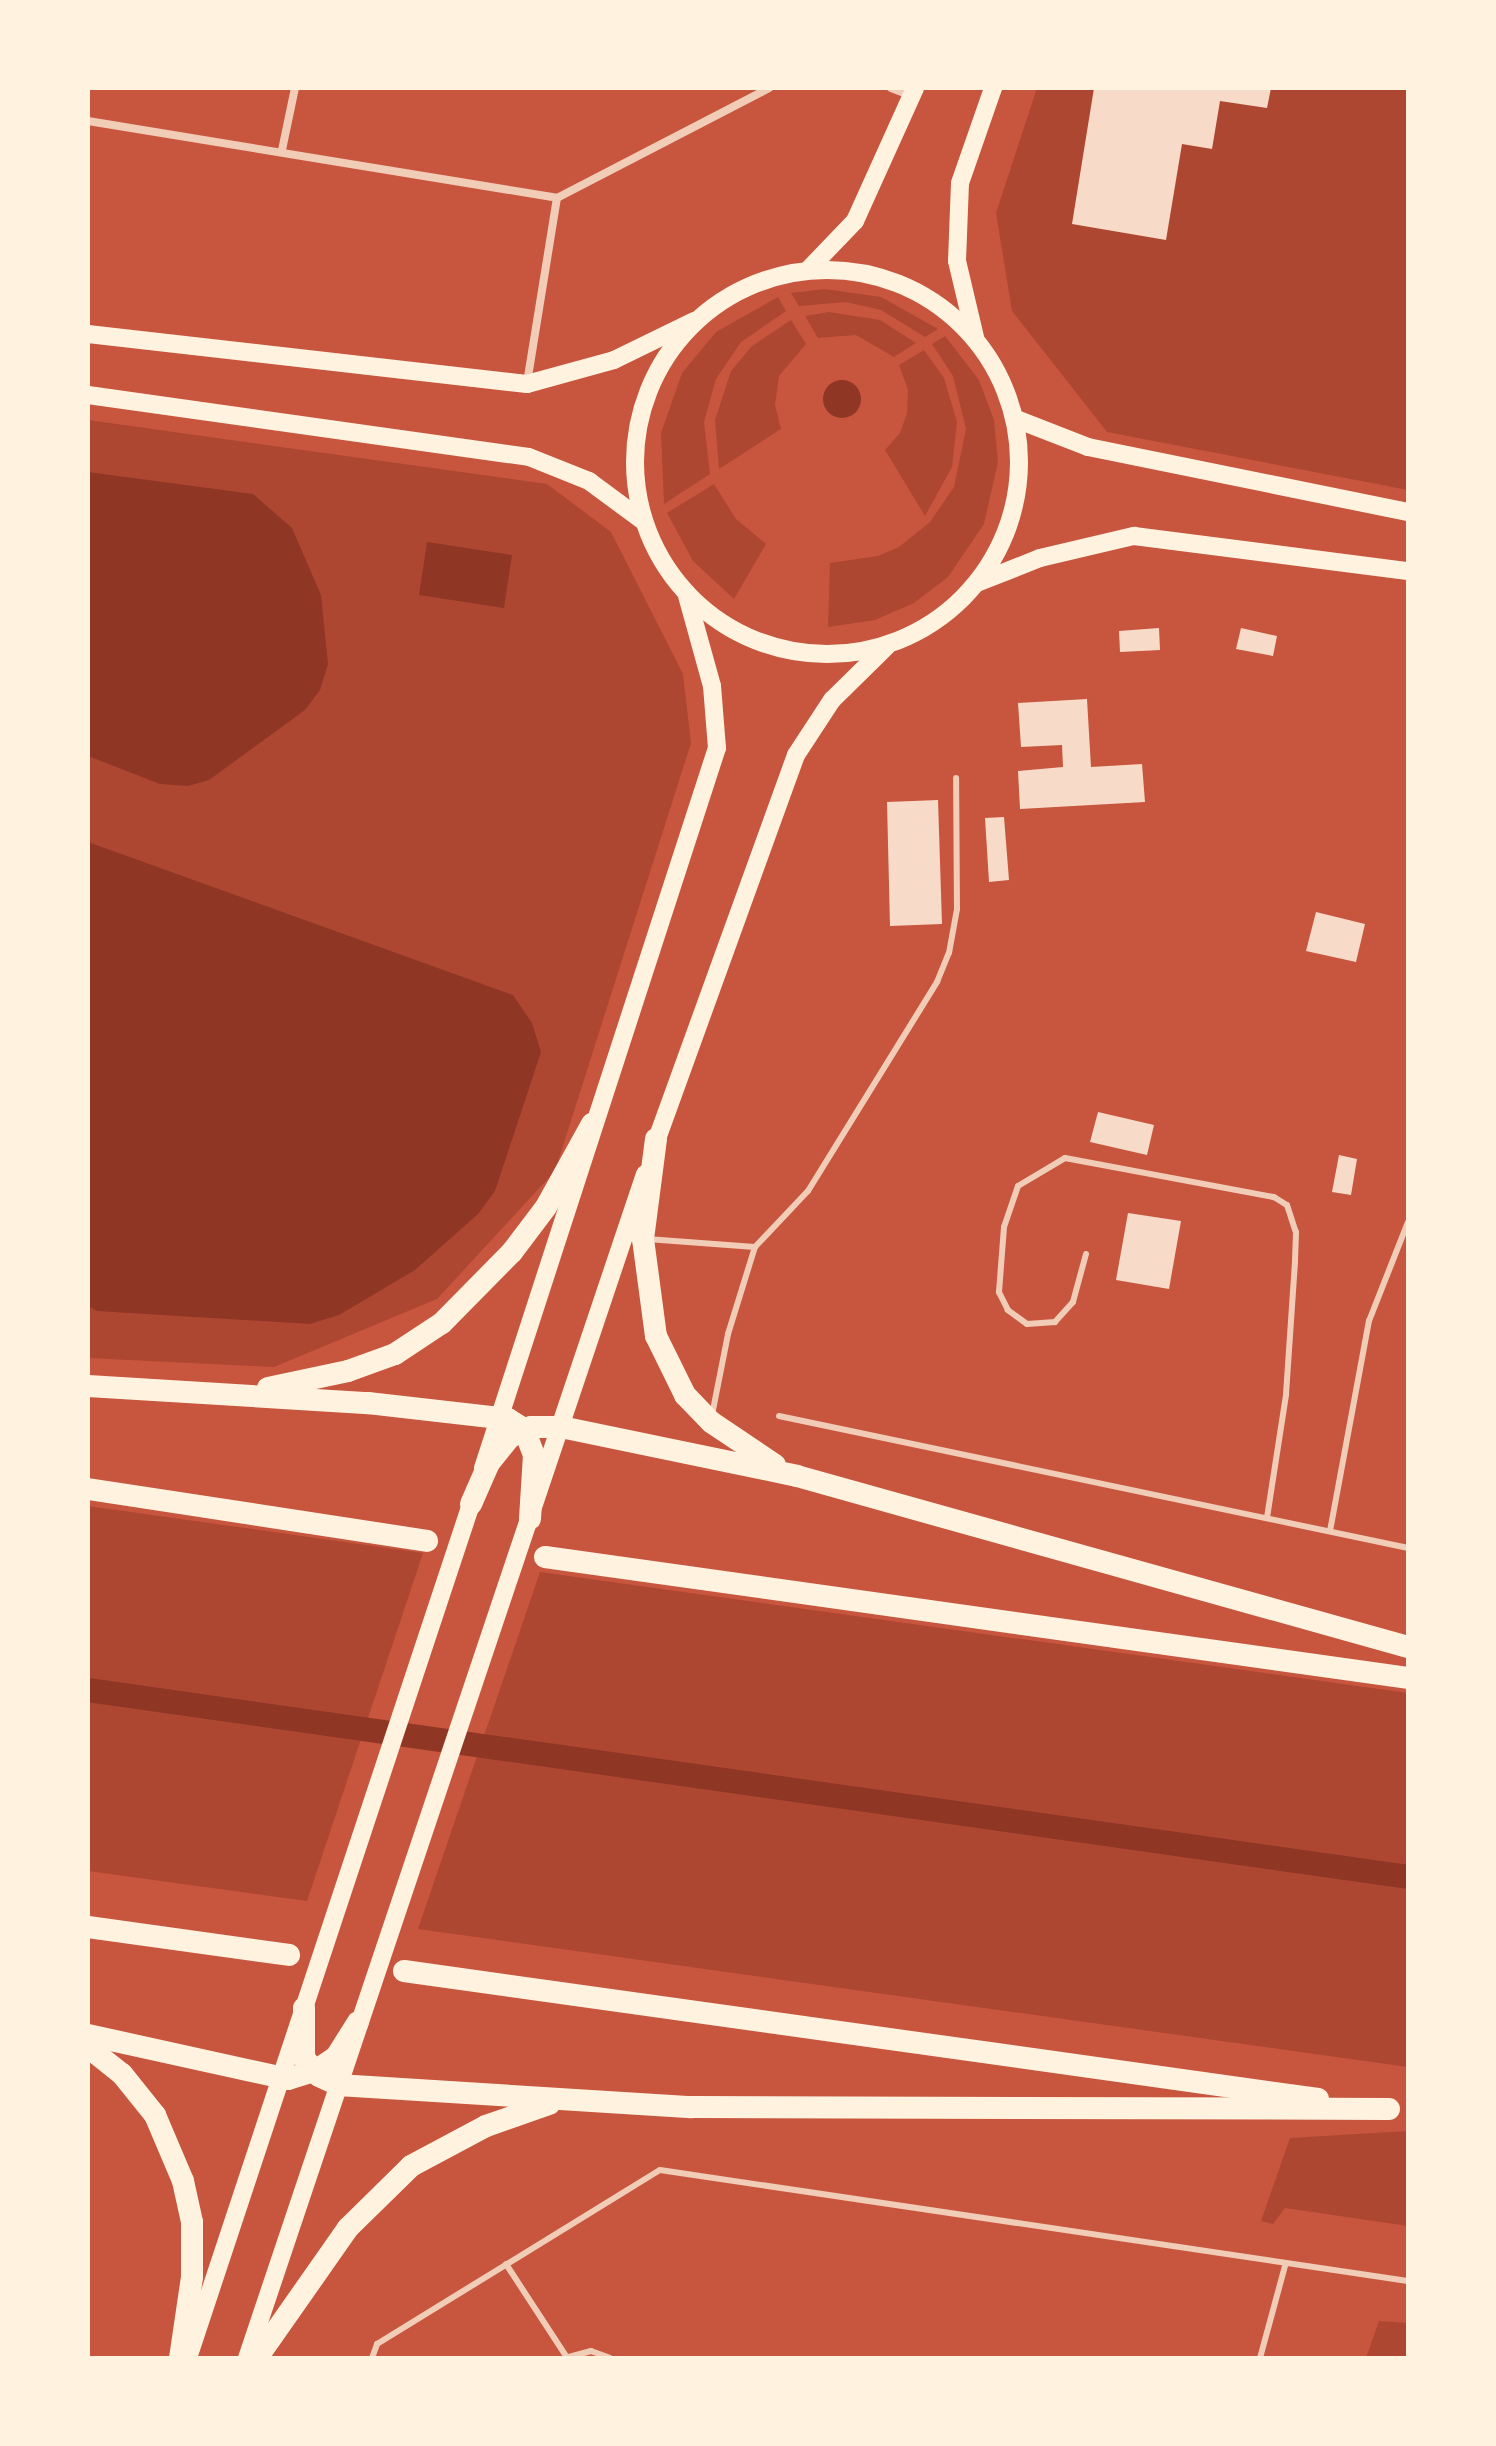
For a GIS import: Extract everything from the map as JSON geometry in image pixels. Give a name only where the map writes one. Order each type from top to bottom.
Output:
[{"type":"highway","points":[[230,1394],[348,1371],[395,1354],[442,1323],[512,1252],[546,1207],[592,1124]]},
{"type":"highway","points":[[656,1139],[643,1239],[648,1303],[664,1357],[685,1395],[711,1422],[797,1476]]},
{"type":"highway","points":[[88,1386],[230,1394],[500,1417],[528,1439],[797,1476],[1408,1647]]},
{"type":"highway","points":[[471,1504],[489,1463],[528,1439]]},
{"type":"highway","points":[[528,1439],[537,1473],[530,1519]]},
{"type":"highway","points":[[88,1489],[427,1541]]},
{"type":"highway","points":[[545,1557],[1408,1678]]},
{"type":"highway","points":[[88,1927],[289,1955]]},
{"type":"highway","points":[[404,1971],[1398,2110]]},
{"type":"highway","points":[[304,2008],[320,2066]]},
{"type":"highway","points":[[320,2066],[358,2022]]},
{"type":"highway","points":[[88,2035],[280,2079],[320,2066],[566,2100],[707,2107],[1398,2110]]},
{"type":"highway","points":[[88,2047],[122,2074],[155,2115],[183,2181],[192,2222],[192,2277],[180,2358]]},
{"type":"highway","points":[[257,2358],[348,2228],[411,2166],[486,2126],[566,2100]]},
{"type":"main road","points":[[975,337],[957,261],[960,183],[993,88]]},
{"type":"main road","points":[[807,271],[855,221],[914,92]]},
{"type":"main road","points":[[88,334],[527,384],[614,360],[700,318],[750,286],[807,271],[869,274],[927,297],[975,337],[1000,376],[1016,419],[1020,477],[1007,533],[977,583],[937,621],[887,646],[834,655],[780,649],[730,629],[687,596],[661,561],[643,521],[634,466],[641,411],[664,360],[700,318]]},
{"type":"main road","points":[[88,395],[529,457],[589,481],[643,521]]},
{"type":"main road","points":[[1016,419],[1088,447],[1408,512]]},
{"type":"main road","points":[[977,583],[1040,558],[1134,536],[1408,571]]},
{"type":"main road","points":[[500,1417],[592,1124],[717,748],[710,671],[687,596]]},
{"type":"main road","points":[[528,1439],[656,1139],[796,755],[832,700],[887,646]]},
{"type":"main road","points":[[304,2008],[471,1504]]},
{"type":"main road","points":[[358,2022],[530,1519]]},
{"type":"main road","points":[[247,2358],[320,2066]]},
{"type":"main road","points":[[188,2358],[280,2079]]},
{"type":"street","points":[[282,150],[295,88]]},
{"type":"street","points":[[88,121],[282,150],[557,198],[769,88]]},
{"type":"street","points":[[891,88],[914,92]]},
{"type":"street","points":[[527,384],[557,198]]},
{"type":"lane","points":[[711,1422],[728,1334],[755,1247],[808,1191],[937,982],[957,909],[956,778]]},
{"type":"lane","points":[[1086,1254],[1073,1302],[1055,1322],[1027,1324],[1008,1310],[999,1292],[1004,1227],[1018,1186],[1065,1158],[1274,1197],[1287,1205],[1296,1232],[1295,1262],[1286,1395],[1267,1518]]},
{"type":"lane","points":[[1330,1531],[1369,1321],[1408,1222]]},
{"type":"lane","points":[[643,1239],[755,1247]]},
{"type":"lane","points":[[779,1416],[1408,1548]]},
{"type":"lane","points":[[372,2358],[377,2344],[660,2170],[1285,2266],[1408,2281]]},
{"type":"lane","points":[[506,2264],[565,2357],[591,2351],[610,2358]]},
{"type":"lane","points":[[1260,2358],[1285,2266]]},
{"type":"shaded area","points":[[1037,88],[1408,88],[1408,490],[1107,432],[1012,311],[996,213]]},
{"type":"shaded area","points":[[825,289],[881,297],[938,329],[925,337],[881,310],[846,302],[799,306],[791,293]]},
{"type":"shaded area","points":[[778,297],[786,311],[741,342],[716,379],[704,422],[710,474],[664,504],[661,433],[682,373],[716,332]]},
{"type":"shaded area","points":[[829,312],[880,320],[916,343],[894,357],[856,335],[818,338],[805,316]]},
{"type":"shaded area","points":[[791,320],[806,344],[779,376],[775,405],[781,429],[719,469],[715,420],[731,371],[752,346]]},
{"type":"shaded area","points":[[945,336],[979,380],[994,420],[998,462],[984,524],[948,577],[914,603],[875,620],[828,627],[830,563],[878,556],[899,547],[930,522],[954,487],[966,429],[953,376],[932,344]]},
{"type":"shaded area","points":[[924,350],[944,378],[957,422],[952,467],[925,516],[885,450],[900,433],[907,413],[908,390],[899,365]]},
{"type":"shaded area","points":[[842,380],[855,386],[861,399],[855,412],[842,418],[829,412],[823,399],[829,386]]},
{"type":"shaded area","points":[[88,420],[547,484],[611,532],[683,674],[691,743],[555,1171],[437,1299],[274,1367],[88,1358]]},
{"type":"shaded area","points":[[88,472],[253,494],[292,528],[321,595],[328,664],[320,690],[305,710],[209,780],[188,786],[160,784],[88,756]]},
{"type":"shaded area","points":[[714,484],[736,519],[766,544],[734,599],[693,561],[667,513]]},
{"type":"shaded area","points":[[427,542],[512,555],[504,608],[419,595]]},
{"type":"shaded area","points":[[88,842],[513,995],[532,1023],[541,1052],[495,1191],[478,1214],[415,1270],[339,1315],[310,1324],[97,1311],[88,1306]]},
{"type":"shaded area","points":[[88,1506],[423,1553],[307,1901],[88,1871]]},
{"type":"shaded area","points":[[540,1572],[1408,1693],[1408,2067],[418,1929]]},
{"type":"shaded area","points":[[1408,2131],[1408,2226],[1285,2208],[1273,2224],[1261,2221],[1290,2138]]},
{"type":"shaded area","points":[[1379,2321],[1408,2323],[1408,2358],[1366,2358]]},
{"type":"building","points":[[1094,88],[1271,88],[1267,108],[1220,101],[1212,149],[1182,144],[1166,240],[1072,224]]},
{"type":"building","points":[[1159,628],[1160,650],[1120,652],[1119,631]]},
{"type":"building","points":[[1241,628],[1277,636],[1273,656],[1236,649]]},
{"type":"building","points":[[1087,699],[1091,767],[1142,764],[1145,802],[1020,809],[1018,771],[1063,767],[1062,745],[1021,747],[1018,703]]},
{"type":"building","points":[[938,800],[942,924],[890,926],[887,802]]},
{"type":"building","points":[[1004,817],[1009,880],[989,882],[985,818]]},
{"type":"building","points":[[1316,912],[1365,924],[1356,962],[1306,951]]},
{"type":"building","points":[[1098,1112],[1154,1125],[1147,1155],[1090,1142]]},
{"type":"building","points":[[1339,1155],[1357,1159],[1351,1195],[1332,1192]]},
{"type":"building","points":[[1128,1213],[1181,1221],[1169,1289],[1116,1280]]},
{"type":"waterway","points":[[88,1690],[1408,1877]]}]
